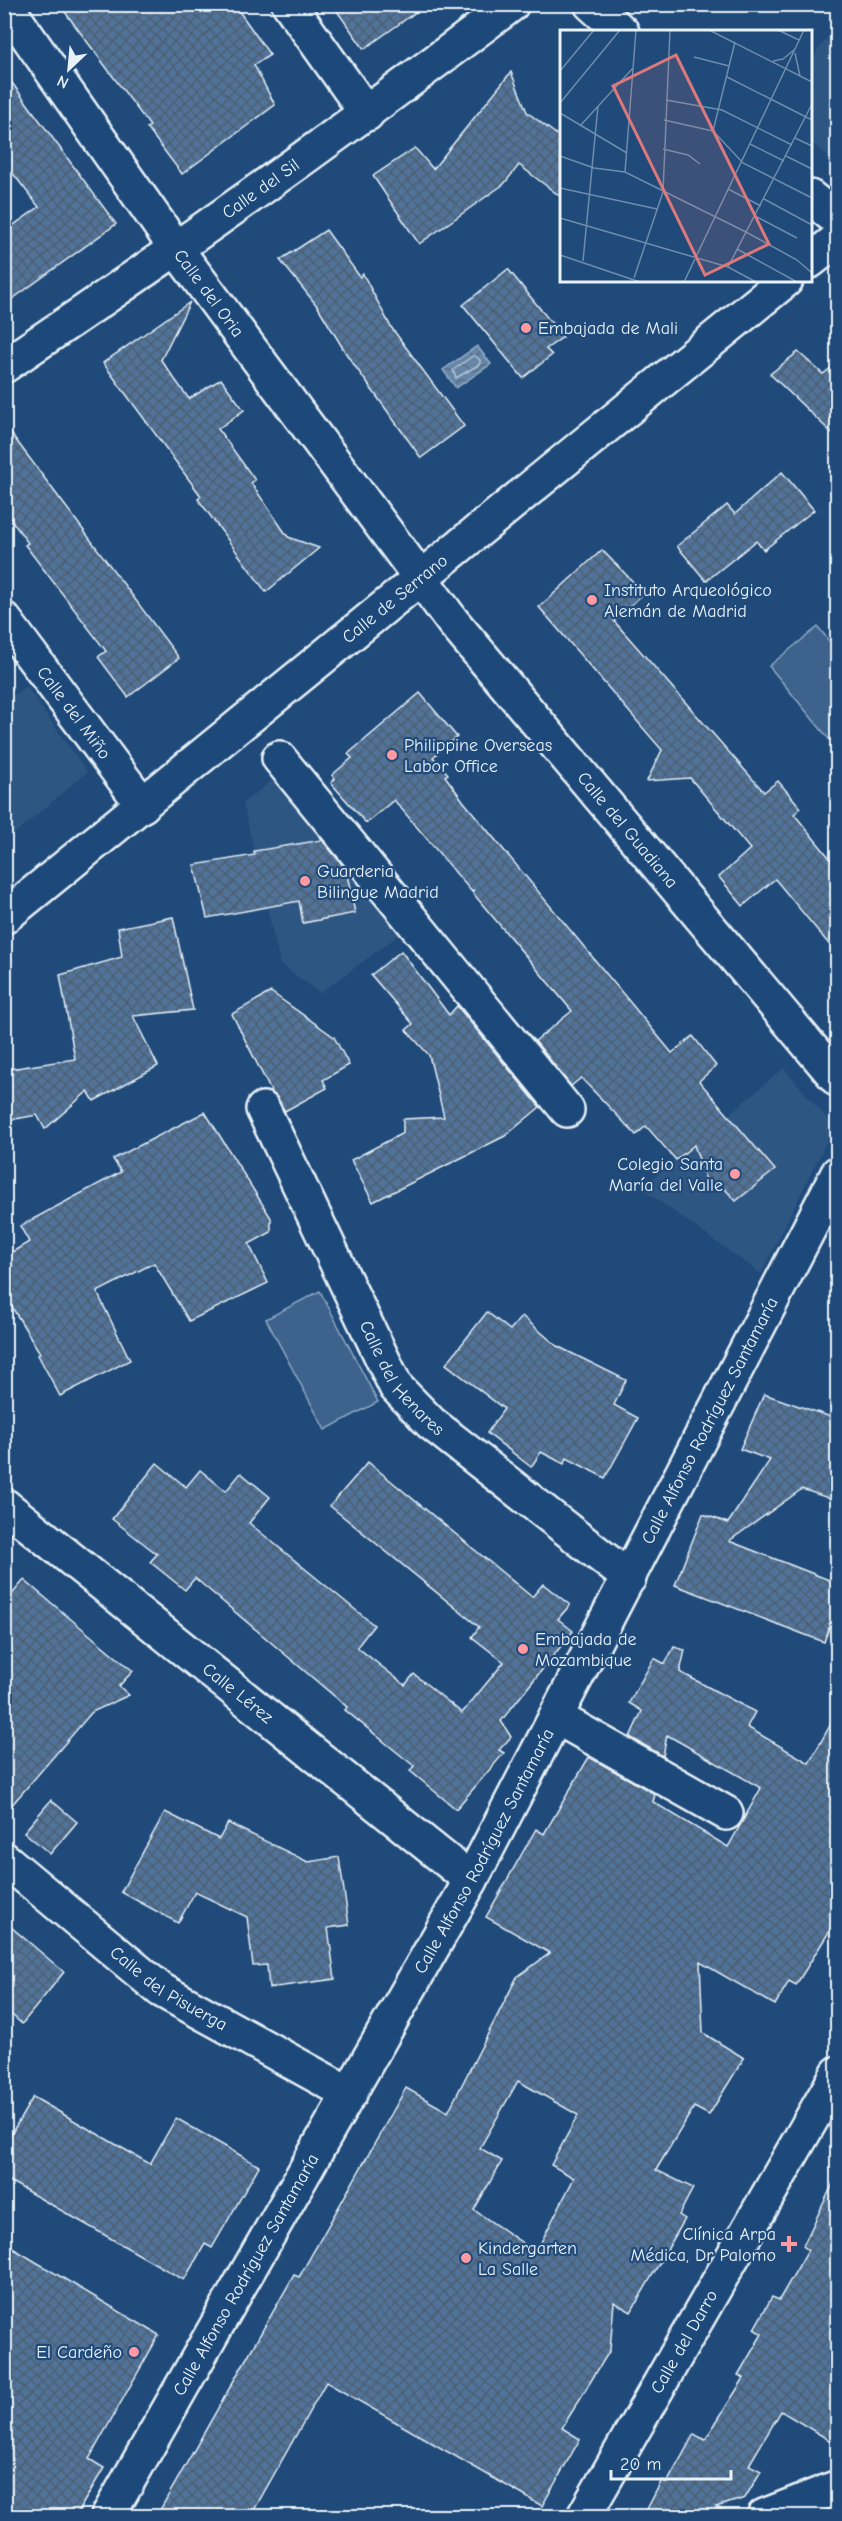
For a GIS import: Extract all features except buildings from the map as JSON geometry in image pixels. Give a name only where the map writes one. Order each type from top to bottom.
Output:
[{"type":"street","name":"Calle del Oria","points":[[5,4],[177,250],[420,578]]},
{"type":"street","points":[[289,4],[367,114]]},
{"type":"street","name":"Calle del Sil","points":[[4,366],[177,250],[367,114],[512,4]]},
{"type":"street","points":[[591,4],[620,30]]},
{"type":"street","points":[[812,199],[837,220]]},
{"type":"street","points":[[812,259],[837,239]]},
{"type":"street","name":"Calle de Serrano","points":[[4,917],[784,282]]},
{"type":"street","name":"Calle del Guadiana","points":[[420,578],[460,631],[837,1080]]},
{"type":"street","name":"Calle del Miño","points":[[4,619],[143,805]]},
{"type":"street","points":[[279,758],[567,1110]]},
{"type":"street","name":"Calle del Henares","points":[[263,1109],[314,1221],[396,1387],[430,1423],[629,1578]]},
{"type":"street","name":"Calle Alfonso Rodríguez Santamaría","points":[[108,2517],[471,1880],[837,1173]]},
{"type":"street","name":"Calle Lérez","points":[[4,1505],[471,1880]]},
{"type":"street","points":[[556,1717],[726,1813]]},
{"type":"street","name":"Calle del Pisuerga","points":[[4,1859],[161,1990],[350,2094]]},
{"type":"street","name":"Calle del Darro","points":[[584,2517],[837,2073]]},
{"type":"street","points":[[764,2517],[837,2487]]},
{"type":"shaded area","points":[[837,25],[837,163],[812,144],[812,58]]},
{"type":"shaded area","points":[[818,627],[837,651],[837,749],[769,666]]},
{"type":"shaded area","points":[[26,686],[87,772],[5,842],[5,702]]},
{"type":"shaded area","points":[[279,775],[406,930],[320,993],[280,964],[243,803]]},
{"type":"shaded area","name":"Colegio Santa María del Valle","points":[[784,1068],[834,1127],[761,1274],[641,1188]]},
{"type":"shaded area","points":[[320,1291],[378,1402],[325,1430],[266,1319]]},
{"type":"water","points":[[477,346],[491,364],[456,388],[443,370]]},
{"type":"place","name":"Embajada de Mali","points":[[526,328]]},
{"type":"place","name":"Instituto Arqueológico Alemán de Madrid","points":[[592,600]]},
{"type":"place","name":"Philippine Overseas Labor Office","points":[[392,755]]},
{"type":"place","name":"Guarderia Bilingue Madrid","points":[[305,881]]},
{"type":"place","name":"Colegio Santa María del Valle","points":[[735,1174]]},
{"type":"place","name":"Embajada de Mozambique","points":[[523,1649]]},
{"type":"place","name":"Clínica Arpa Médica, Dr Palomo","points":[[789,2244]]},
{"type":"place","name":"Kindergarten La Salle","points":[[466,2258]]},
{"type":"place","name":"El Cardeño","points":[[134,2352]]}]
